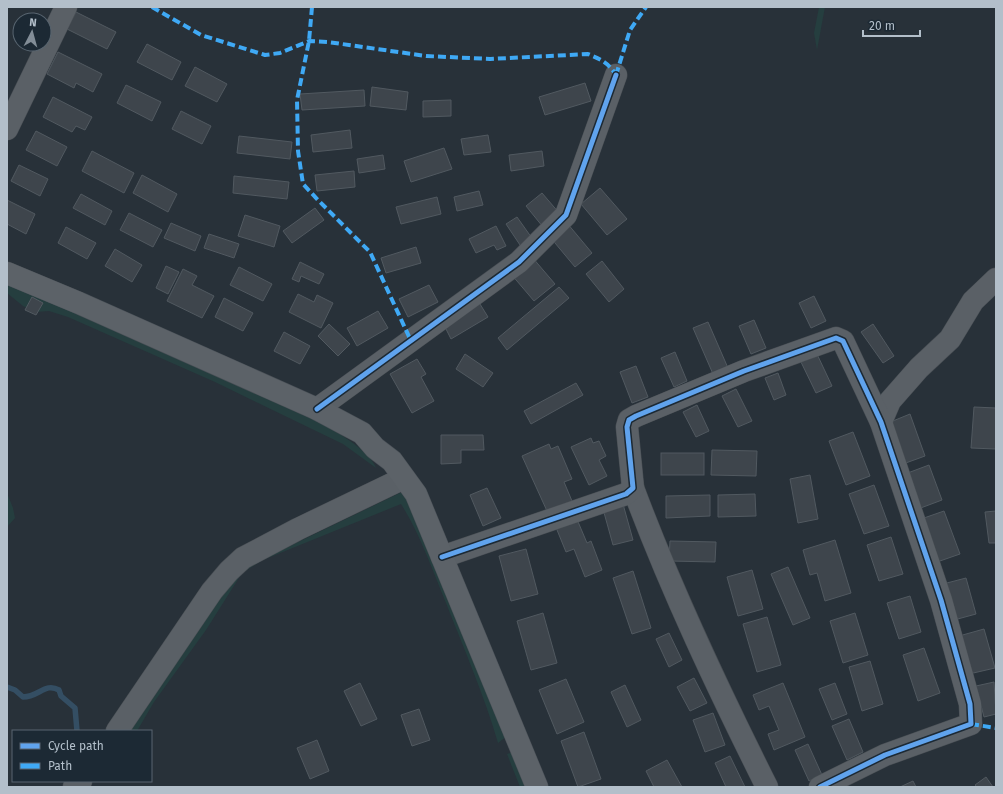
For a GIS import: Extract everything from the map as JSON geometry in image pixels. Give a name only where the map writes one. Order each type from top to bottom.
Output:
[{"type":"main road","points":[[7,273],[79,303],[317,409],[362,433],[375,448],[392,460],[416,494],[536,787]]},
{"type":"street","points":[[7,129],[66,7]]},
{"type":"street","points":[[317,409],[519,262],[566,215],[616,75]]},
{"type":"street","points":[[881,422],[890,401],[919,368],[950,339],[972,301],[996,279]]},
{"type":"street","points":[[767,787],[705,661],[648,529],[633,488],[627,427],[629,420],[744,371],[836,338],[842,341],[881,422],[941,600],[970,704],[972,724],[886,755],[820,787]]},
{"type":"street","points":[[118,730],[212,591],[229,571],[243,558],[298,529],[404,478]]},
{"type":"street","points":[[442,558],[626,494],[633,488]]},
{"type":"green space","points":[[819,7],[825,7],[817,50],[814,33]]},
{"type":"green space","points":[[7,283],[307,415],[346,438],[365,453],[376,468],[343,444],[215,382],[68,317],[49,311],[36,312],[23,306],[7,293]]},
{"type":"green space","points":[[406,490],[507,736],[498,743],[467,655],[431,565],[414,527],[401,504],[263,560],[242,573],[206,630],[154,702],[138,730],[130,730],[238,571]]},
{"type":"green space","points":[[7,493],[15,518],[7,527]]},
{"type":"green space","points":[[513,752],[527,787],[520,787],[507,754]]},
{"type":"building","points":[[76,12],[116,32],[107,49],[67,29]]},
{"type":"building","points":[[147,44],[181,62],[172,80],[137,62]]},
{"type":"building","points":[[58,52],[102,74],[93,92],[76,83],[74,88],[47,74]]},
{"type":"building","points":[[195,67],[227,84],[217,102],[185,86]]},
{"type":"building","points":[[585,83],[591,101],[545,115],[539,97]]},
{"type":"building","points":[[126,85],[161,102],[152,121],[117,103]]},
{"type":"building","points":[[372,87],[408,92],[406,110],[370,106]]},
{"type":"building","points":[[364,90],[365,106],[302,110],[300,94]]},
{"type":"building","points":[[53,97],[92,117],[85,130],[76,126],[72,132],[43,117]]},
{"type":"building","points":[[451,100],[451,116],[423,117],[423,101]]},
{"type":"building","points":[[181,111],[211,126],[202,144],[172,129]]},
{"type":"building","points":[[350,130],[352,148],[313,152],[311,135]]},
{"type":"building","points":[[36,131],[67,147],[57,166],[26,150]]},
{"type":"building","points":[[488,135],[491,152],[464,155],[461,139]]},
{"type":"building","points":[[239,136],[292,142],[290,159],[237,153]]},
{"type":"building","points":[[444,148],[452,169],[411,182],[404,161]]},
{"type":"building","points":[[92,151],[134,173],[124,193],[82,171]]},
{"type":"building","points":[[542,151],[544,166],[511,171],[509,155]]},
{"type":"building","points":[[383,155],[385,169],[359,173],[357,159]]},
{"type":"building","points":[[19,165],[48,179],[40,196],[11,181]]},
{"type":"building","points":[[354,171],[355,187],[317,191],[315,175]]},
{"type":"building","points":[[142,175],[177,194],[168,212],[133,193]]},
{"type":"building","points":[[234,176],[289,182],[287,199],[233,193]]},
{"type":"building","points":[[600,188],[627,219],[607,235],[581,204]]},
{"type":"building","points":[[479,191],[483,205],[457,211],[454,197]]},
{"type":"building","points":[[542,193],[560,214],[543,227],[526,206]]},
{"type":"building","points":[[81,194],[112,211],[105,225],[73,208]]},
{"type":"building","points":[[437,197],[441,214],[401,224],[396,207]]},
{"type":"building","points":[[7,200],[35,214],[26,234],[7,224]]},
{"type":"building","points":[[315,208],[324,220],[292,243],[283,231]]},
{"type":"building","points":[[129,213],[162,230],[153,247],[120,230]]},
{"type":"building","points":[[245,215],[280,226],[274,247],[238,236]]},
{"type":"building","points":[[517,217],[534,241],[522,248],[506,224]]},
{"type":"building","points":[[171,223],[201,236],[195,251],[164,238]]},
{"type":"building","points":[[567,223],[592,253],[575,267],[550,237]]},
{"type":"building","points":[[496,226],[506,246],[497,250],[494,245],[476,253],[469,239]]},
{"type":"building","points":[[66,227],[96,243],[87,259],[58,243]]},
{"type":"building","points":[[209,234],[239,244],[234,258],[204,248]]},
{"type":"building","points":[[416,247],[421,263],[386,273],[381,258]]},
{"type":"building","points":[[115,249],[142,265],[132,282],[105,266]]},
{"type":"building","points":[[532,257],[555,284],[534,301],[511,274]]},
{"type":"building","points":[[602,261],[624,289],[609,302],[586,274]]},
{"type":"building","points":[[300,262],[324,274],[319,284],[301,276],[299,282],[292,279]]},
{"type":"building","points":[[166,266],[179,272],[168,294],[156,288]]},
{"type":"building","points":[[239,267],[272,284],[263,301],[230,285]]},
{"type":"building","points":[[183,269],[197,276],[192,285],[214,296],[202,318],[167,301]]},
{"type":"building","points":[[429,285],[438,302],[408,317],[399,299]]},
{"type":"building","points":[[559,287],[569,298],[507,350],[498,338]]},
{"type":"building","points":[[298,294],[314,302],[317,295],[333,303],[321,328],[289,312]]},
{"type":"building","points":[[814,296],[826,321],[811,328],[799,303]]},
{"type":"building","points":[[32,297],[43,303],[36,315],[25,310]]},
{"type":"building","points":[[224,298],[253,313],[243,331],[215,317]]},
{"type":"building","points":[[480,304],[488,317],[451,339],[444,325]]},
{"type":"building","points":[[378,311],[388,328],[357,346],[347,328]]},
{"type":"building","points":[[754,320],[766,348],[751,354],[739,326]]},
{"type":"building","points":[[708,322],[728,368],[713,374],[693,328]]},
{"type":"building","points":[[329,324],[350,344],[338,356],[318,336]]},
{"type":"building","points":[[873,324],[894,356],[883,363],[861,332]]},
{"type":"building","points":[[284,332],[310,346],[300,364],[274,351]]},
{"type":"building","points":[[675,352],[687,381],[674,387],[661,358]]},
{"type":"building","points":[[816,352],[832,386],[816,393],[800,360]]},
{"type":"building","points":[[465,354],[493,373],[483,387],[456,369]]},
{"type":"building","points":[[417,359],[426,374],[421,377],[434,401],[412,413],[390,374]]},
{"type":"building","points":[[636,366],[648,397],[632,403],[620,372]]},
{"type":"building","points":[[778,373],[786,395],[774,400],[765,378]]},
{"type":"building","points":[[576,383],[583,395],[531,424],[524,411]]},
{"type":"building","points":[[736,389],[752,421],[738,427],[722,396]]},
{"type":"building","points":[[697,405],[709,431],[696,437],[683,412]]},
{"type":"building","points":[[974,407],[996,408],[996,449],[971,448]]},
{"type":"building","points":[[910,414],[925,456],[903,464],[888,423]]},
{"type":"building","points":[[853,432],[870,476],[846,485],[829,441]]},
{"type":"building","points":[[441,435],[483,435],[484,450],[461,450],[461,463],[441,464]]},
{"type":"building","points":[[591,438],[593,443],[599,441],[606,456],[599,460],[607,476],[589,485],[571,447]]},
{"type":"building","points":[[549,444],[551,449],[558,446],[572,479],[564,482],[572,501],[547,511],[522,456]]},
{"type":"building","points":[[712,450],[757,451],[756,476],[711,475]]},
{"type":"building","points":[[661,453],[704,453],[704,475],[661,475]]},
{"type":"building","points":[[929,465],[942,500],[918,509],[905,474]]},
{"type":"building","points":[[810,475],[818,519],[798,523],[790,479]]},
{"type":"building","points":[[874,485],[889,526],[864,534],[849,494]]},
{"type":"building","points":[[487,488],[501,518],[483,526],[470,495]]},
{"type":"building","points":[[755,494],[756,516],[718,517],[718,495]]},
{"type":"building","points":[[710,495],[710,516],[666,518],[666,496]]},
{"type":"building","points":[[623,504],[633,540],[613,545],[603,509]]},
{"type":"building","points":[[944,511],[960,554],[937,562],[921,519]]},
{"type":"building","points":[[996,511],[996,543],[989,543],[985,512]]},
{"type":"building","points":[[576,517],[587,543],[591,541],[602,570],[585,577],[574,549],[566,552],[555,525]]},
{"type":"building","points":[[891,537],[903,574],[879,581],[867,545]]},
{"type":"building","points":[[835,540],[851,593],[825,601],[817,573],[810,575],[803,550]]},
{"type":"building","points":[[670,541],[716,542],[715,562],[669,561]]},
{"type":"building","points":[[526,549],[538,594],[511,601],[499,556]]},
{"type":"building","points":[[788,567],[810,618],[793,625],[771,574]]},
{"type":"building","points":[[752,570],[763,609],[738,616],[727,577]]},
{"type":"building","points":[[633,571],[651,628],[632,634],[613,578]]},
{"type":"building","points":[[966,578],[976,614],[954,620],[943,584]]},
{"type":"building","points":[[910,596],[921,632],[899,639],[887,603]]},
{"type":"building","points":[[543,613],[557,663],[531,670],[517,621]]},
{"type":"building","points":[[855,613],[868,655],[843,663],[830,621]]},
{"type":"building","points":[[767,617],[781,665],[757,672],[743,624]]},
{"type":"building","points":[[984,629],[995,668],[969,674],[959,636]]},
{"type":"building","points":[[669,633],[682,660],[669,667],[656,639]]},
{"type":"building","points":[[924,648],[940,693],[918,701],[903,655]]},
{"type":"building","points":[[870,661],[883,704],[862,711],[849,667]]},
{"type":"building","points":[[694,678],[707,703],[690,711],[677,687]]},
{"type":"building","points":[[566,679],[584,722],[557,734],[539,690]]},
{"type":"building","points":[[994,682],[996,714],[984,717],[976,686]]},
{"type":"building","points":[[360,683],[377,719],[361,726],[344,691]]},
{"type":"building","points":[[783,683],[805,737],[774,750],[768,734],[779,730],[769,706],[759,710],[753,695]]},
{"type":"building","points":[[835,683],[847,714],[832,720],[819,689]]},
{"type":"building","points":[[625,685],[641,720],[627,727],[611,692]]},
{"type":"building","points":[[419,709],[430,740],[412,746],[401,715]]},
{"type":"building","points":[[713,713],[725,745],[705,752],[693,720]]},
{"type":"building","points":[[849,719],[863,752],[847,760],[832,726]]},
{"type":"building","points":[[584,732],[601,779],[578,787],[561,741]]},
{"type":"building","points":[[317,740],[329,771],[310,779],[297,748]]},
{"type":"building","points":[[808,744],[822,775],[809,781],[795,750]]},
{"type":"building","points":[[730,756],[745,787],[726,787],[715,763]]},
{"type":"building","points":[[667,760],[682,787],[654,787],[646,771]]},
{"type":"building","points":[[986,777],[993,787],[977,787],[975,785]]},
{"type":"building","points":[[913,781],[916,787],[900,787]]},
{"type":"waterway","points":[[7,687],[15,690],[23,697],[33,695],[50,688],[59,690],[61,696],[75,708],[77,730]]},
{"type":"marked path","points":[[152,7],[201,35],[265,55],[280,53],[309,41],[328,42],[426,56],[490,59],[588,54],[604,62],[616,75]]},
{"type":"marked path","points":[[312,7],[309,41],[297,100],[298,151],[303,184],[370,252],[411,341]]},
{"type":"marked path","points":[[616,75],[630,30],[646,7]]},
{"type":"marked path","points":[[971,724],[996,728]]},
{"type":"cycle path","points":[[317,409],[519,262],[566,215],[616,75]]},
{"type":"cycle path","points":[[442,557],[626,494],[633,488],[627,427],[629,420],[636,416],[744,371],[836,338],[843,341],[881,422],[941,600],[970,704],[971,724],[885,755],[820,787]]}]
